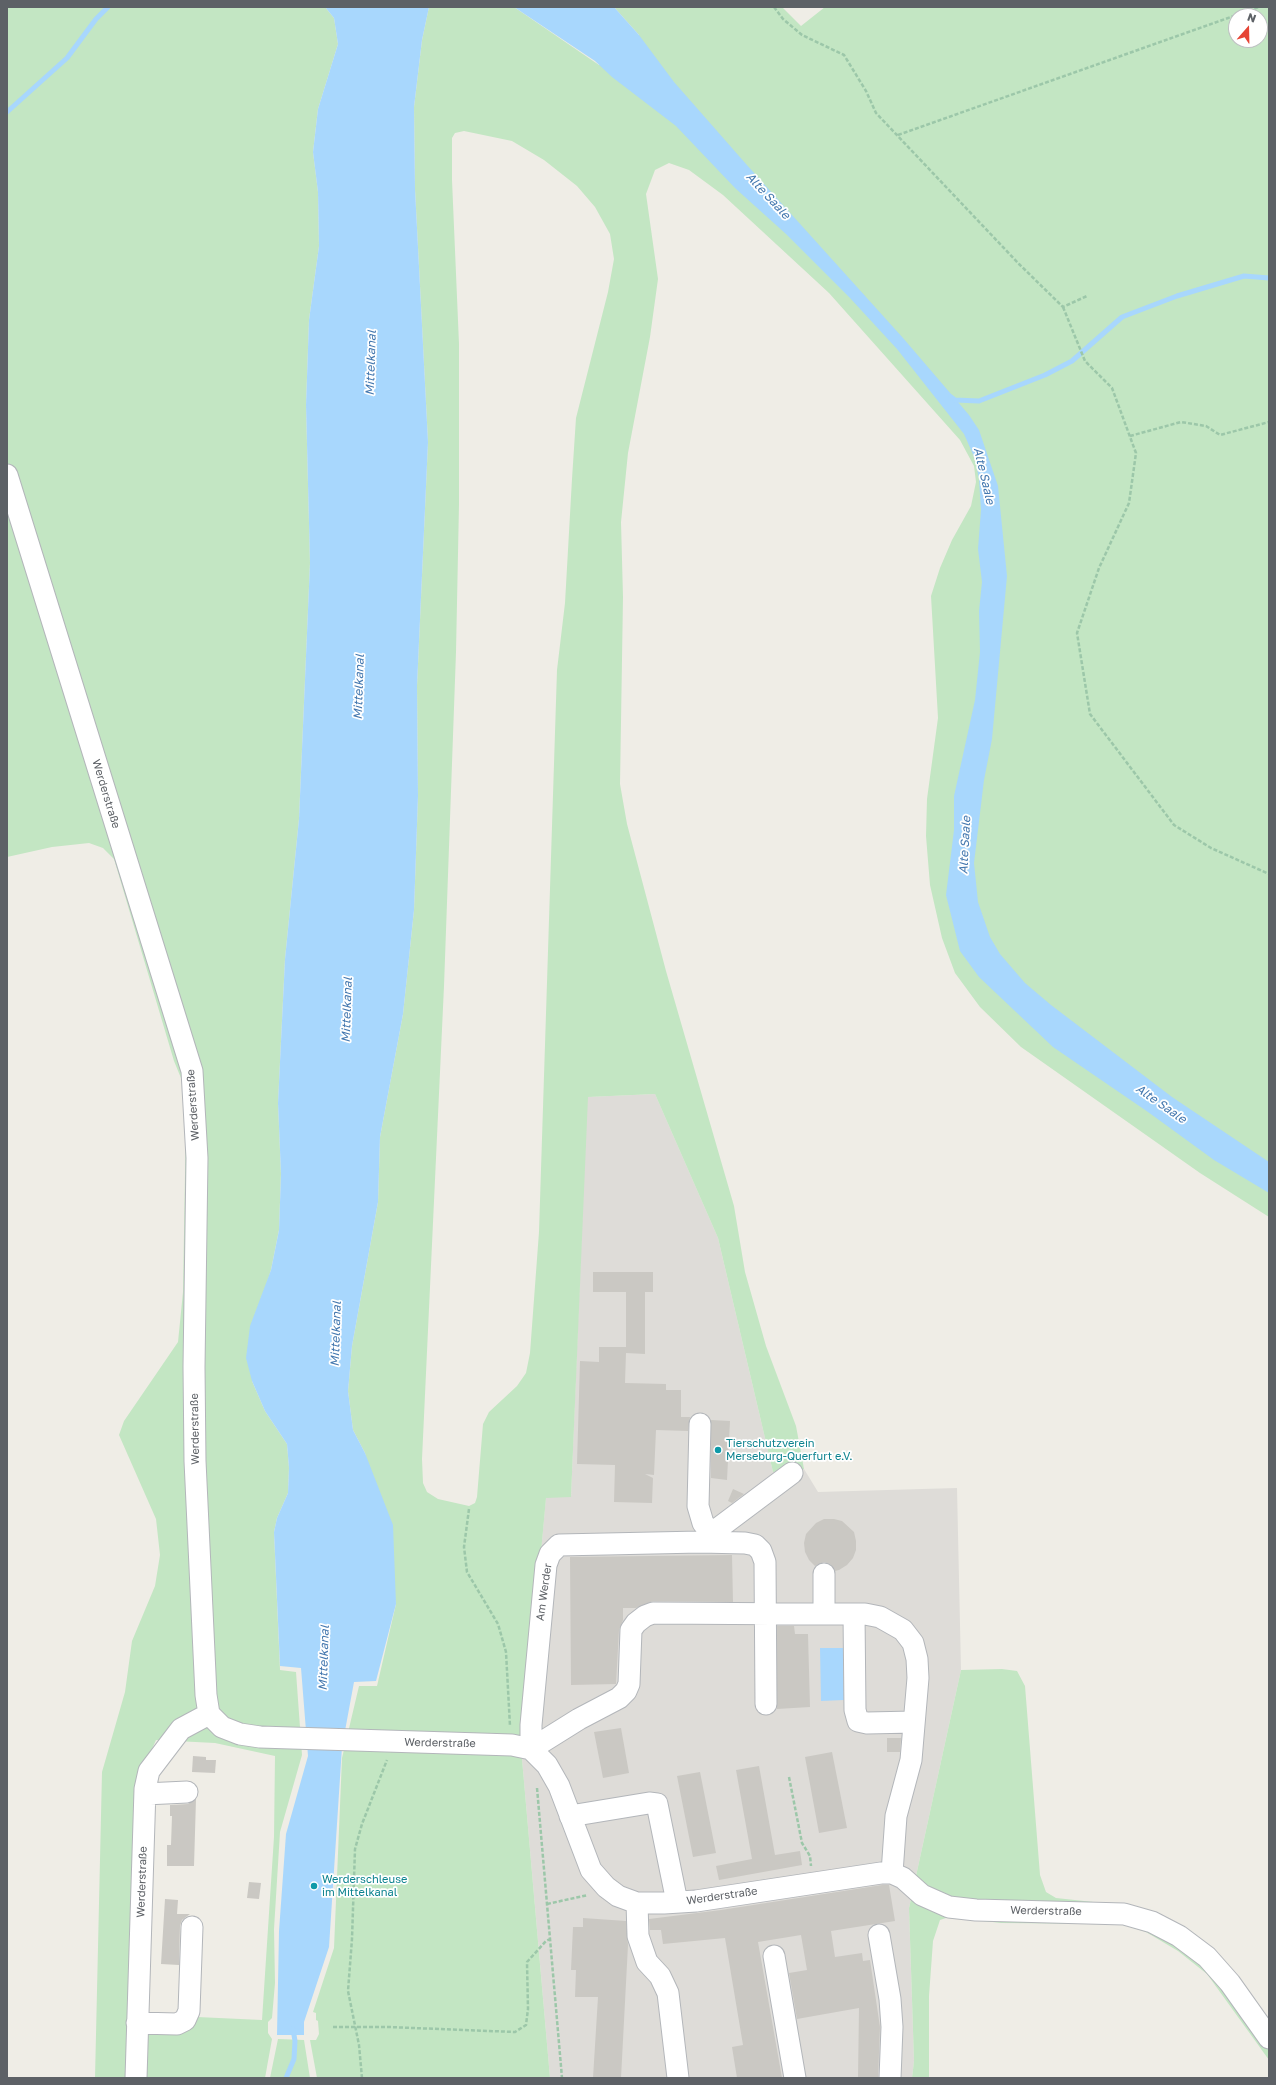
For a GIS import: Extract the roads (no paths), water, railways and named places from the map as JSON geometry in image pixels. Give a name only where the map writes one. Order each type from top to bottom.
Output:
[{"type":"street","name":"Werderstraße","points":[[7,475],[192,1071],[196,1158],[194,1367],[195,1461],[206,1695],[209,1714],[222,1727],[240,1734],[296,1740],[522,1747],[548,1765],[558,1786],[591,1870],[606,1887],[618,1896],[637,1903],[677,1902],[881,1873],[892,1873],[903,1878],[922,1895],[949,1907],[976,1910],[1124,1914],[1152,1922],[1179,1936],[1208,1957],[1230,1983],[1269,2038]]},
{"type":"street","points":[[700,1424],[698,1506],[706,1538],[792,1473]]},
{"type":"street","name":"Am Werder","points":[[522,1747],[531,1725],[546,1565],[550,1554],[559,1545],[706,1538],[754,1545],[762,1551],[765,1562],[766,1614]]},
{"type":"street","points":[[824,1574],[824,1614]]},
{"type":"street","points":[[522,1747],[619,1698],[626,1691],[629,1684],[631,1630],[636,1622],[644,1616],[653,1613],[854,1614],[880,1617],[903,1630],[913,1643],[917,1659],[918,1678],[911,1760],[896,1816],[892,1873]]},
{"type":"street","points":[[766,1614],[766,1704]]},
{"type":"street","points":[[854,1614],[855,1710],[858,1721],[867,1723],[914,1722]]},
{"type":"street","name":"Werderstraße","points":[[136,2078],[145,1794],[149,1771],[170,1741],[181,1729],[209,1714]]},
{"type":"street","points":[[145,1794],[187,1792]]},
{"type":"street","points":[[570,1816],[649,1803],[657,1804],[677,1902]]},
{"type":"street","points":[[637,1903],[638,1936],[647,1962],[660,1976],[668,1993],[678,2078]]},
{"type":"street","points":[[137,2023],[177,2024],[185,2020],[189,2011],[192,1927]]},
{"type":"street","points":[[879,1934],[891,2020],[890,2078]]},
{"type":"street","points":[[774,1956],[795,2078]]},
{"type":"water","name":"Mittelkanal","points":[[325,7],[429,7],[422,40],[414,107],[415,189],[428,442],[417,686],[418,796],[414,910],[403,1014],[380,1137],[378,1202],[352,1346],[348,1391],[353,1430],[365,1453],[393,1525],[396,1604],[376,1681],[354,1682],[342,1747],[329,1947],[304,2022],[304,2035],[277,2035],[279,1931],[286,1834],[308,1756],[301,1668],[280,1666],[274,1532],[277,1518],[288,1493],[289,1468],[287,1444],[265,1411],[252,1381],[246,1358],[250,1326],[271,1270],[279,1230],[281,1174],[278,1103],[285,959],[299,819],[310,563],[306,405],[309,320],[319,246],[318,192],[313,152],[318,109],[338,44],[334,18]]},
{"type":"water","points":[[514,7],[614,7],[639,35],[674,82],[903,338],[969,415],[979,430],[998,486],[1007,576],[992,739],[984,780],[974,863],[978,902],[990,937],[1000,954],[1025,983],[1051,1005],[1172,1097],[1269,1162],[1269,1193],[1214,1160],[1148,1112],[1053,1047],[979,977],[960,951],[946,895],[954,830],[954,796],[975,700],[980,652],[979,611],[982,582],[978,549],[981,510],[979,479],[975,459],[964,434],[897,349],[850,298],[786,234],[735,188],[676,126],[612,77],[595,61]]},
{"type":"water","points":[[820,1648],[843,1648],[844,1700],[821,1701]]},
{"type":"waterway","points":[[7,112],[67,58],[96,19],[108,7]]},
{"type":"waterway","name":"Alte Saale","points":[[951,397],[955,400],[979,401],[1045,375],[1072,361],[1122,317],[1177,296],[1244,276],[1269,278]]},
{"type":"waterway","points":[[286,2078],[294,2059],[295,2041],[293,2029]]},
{"type":"place","name":"Tierschutzverein Merseburg-Querfurt e.V.","points":[[718,1450]]},
{"type":"place","name":"Werderschleuse im Mittelkanal","points":[[314,1886]]}]
